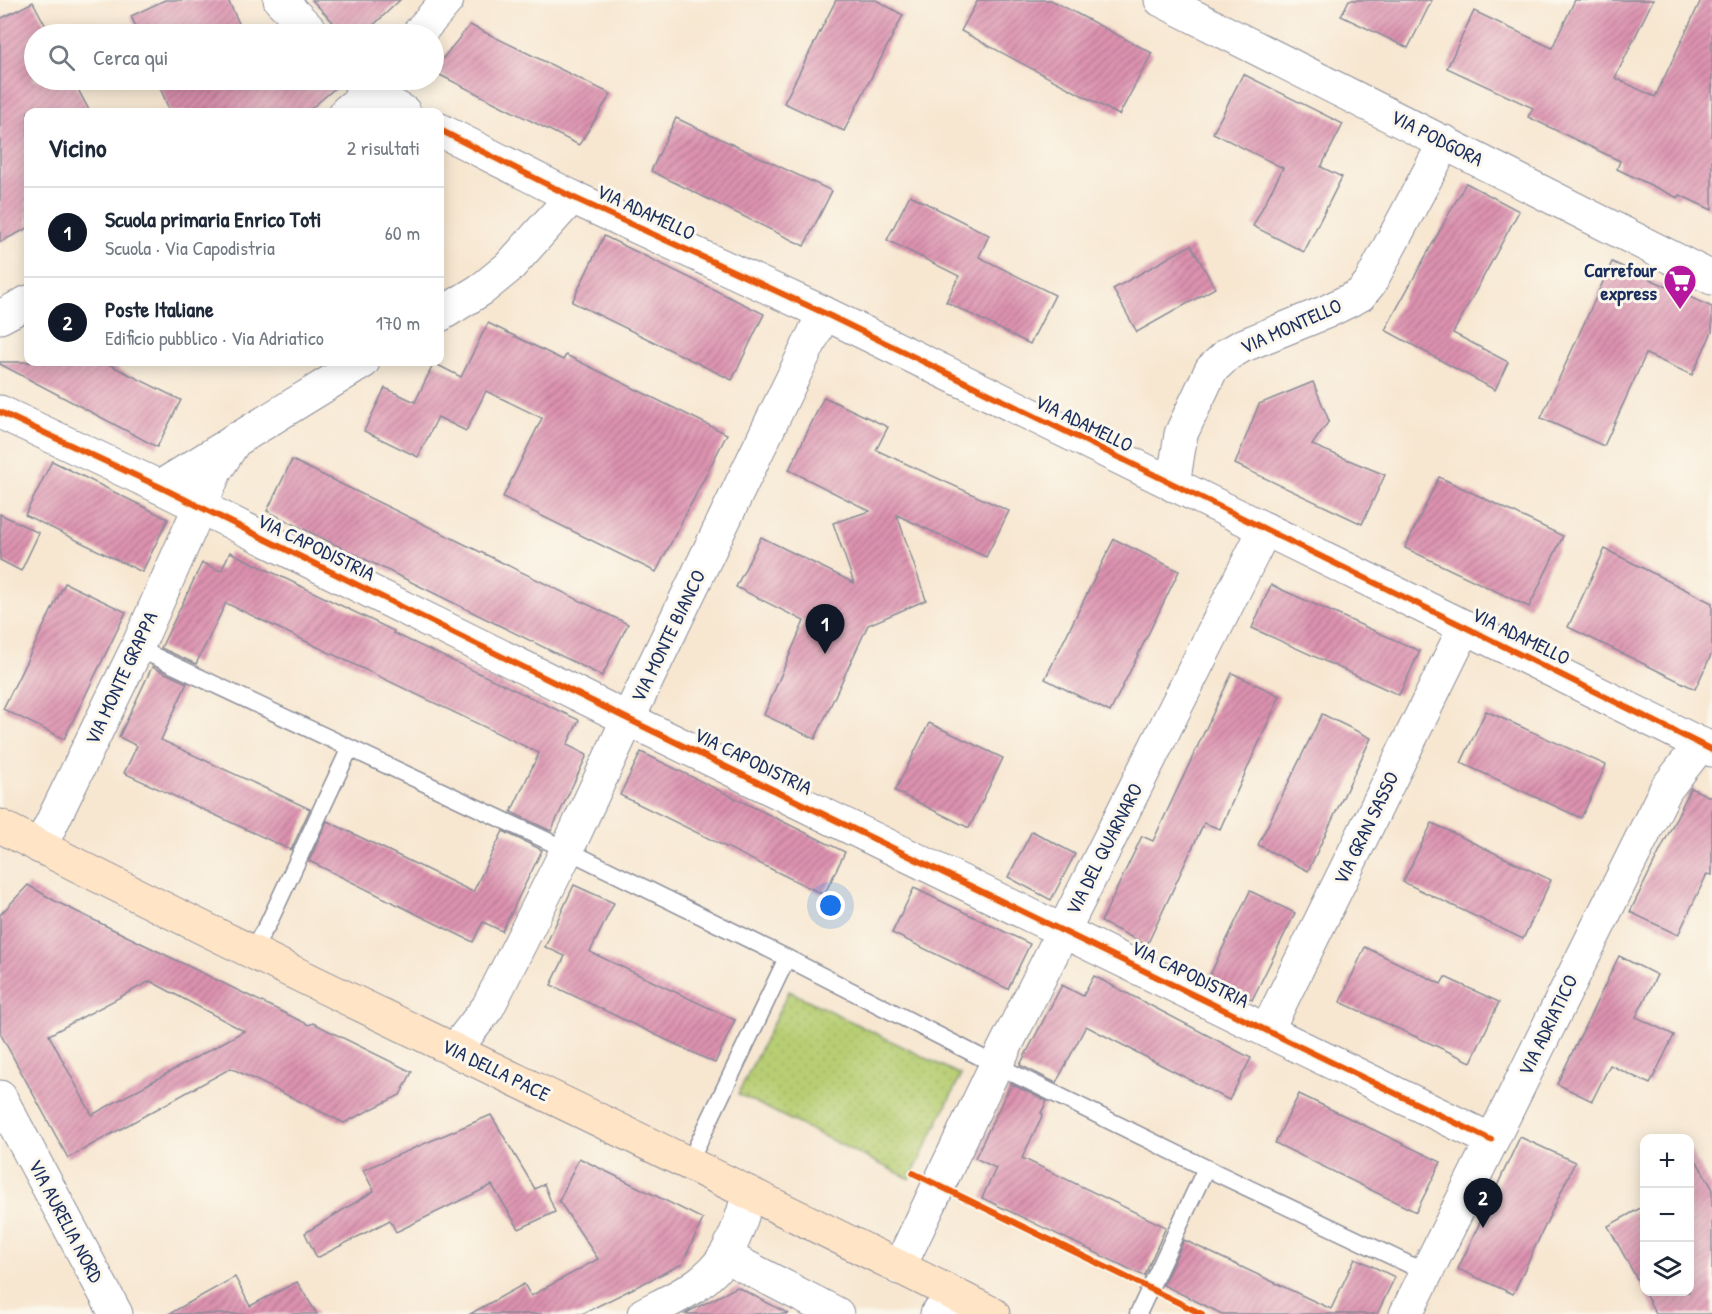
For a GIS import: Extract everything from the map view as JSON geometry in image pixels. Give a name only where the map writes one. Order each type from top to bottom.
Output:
[{"type":"main road","name":"VIA DELLA PACE","points":[[0,826],[900,1268],[950,1306],[993,1314]]},
{"type":"street","points":[[280,0],[304,24]]},
{"type":"street","points":[[427,24],[447,0]]},
{"type":"street","name":"VIA PODGORA","points":[[1161,0],[1712,278]]},
{"type":"street","points":[[364,91],[396,108]]},
{"type":"street","name":"VIA ADAMELLO","points":[[444,132],[572,197],[824,313],[1707,747]]},
{"type":"street","name":"VIA MONTELLO","points":[[1173,484],[1181,434],[1211,370],[1228,354],[1242,346],[1326,312],[1360,295],[1370,283],[1445,142]]},
{"type":"street","points":[[444,313],[482,289],[509,267],[572,197]]},
{"type":"street","points":[[0,317],[24,304]]},
{"type":"street","name":"VIA MONTE BIANCO","points":[[455,1050],[488,1007],[567,850],[824,313]]},
{"type":"street","points":[[160,487],[356,366]]},
{"type":"street","name":"VIA CAPODISTRIA","points":[[0,412],[160,487],[198,508],[628,719],[1491,1140]]},
{"type":"street","name":"VIA MONTE GRAPPA","points":[[40,846],[136,648],[216,470],[236,440]]},
{"type":"street","name":"VIA DEL QUARNARO","points":[[900,1268],[996,1065],[1265,529]]},
{"type":"street","name":"VIA GRAN SASSO","points":[[1267,1030],[1465,627]]},
{"type":"street","name":"VIA ADRIATICO","points":[[1406,1314],[1666,789],[1707,747]]},
{"type":"street","name":"VIA AURELIA NORD","points":[[0,1097],[116,1314]]},
{"type":"street","points":[[644,1314],[703,1280],[725,1256],[737,1231],[749,1193]]},
{"type":"street","points":[[725,1256],[837,1314]]},
{"type":"lane","points":[[136,648],[349,750],[567,850],[788,958],[996,1065],[1427,1273]]},
{"type":"lane","points":[[251,951],[268,924],[349,750]]},
{"type":"lane","points":[[689,1163],[788,958]]},
{"type":"lane","points":[[1137,1314],[1206,1168]]},
{"type":"green space","points":[[789,991],[961,1075],[910,1179],[738,1094]]},
{"type":"building","points":[[165,0],[228,0],[239,24],[135,24],[131,16]]},
{"type":"building","points":[[312,0],[400,0],[375,24],[335,24]]},
{"type":"building","points":[[836,0],[876,0],[903,15],[844,131],[784,103]]},
{"type":"building","points":[[978,0],[1051,0],[1152,53],[1119,115],[961,31]]},
{"type":"building","points":[[1349,0],[1432,0],[1408,48],[1341,16]]},
{"type":"building","points":[[1575,0],[1653,0],[1615,78],[1655,97],[1701,0],[1712,0],[1712,210],[1680,195],[1678,198],[1617,169],[1620,161],[1528,117],[1533,108],[1447,68],[1474,11],[1552,48]]},
{"type":"building","points":[[33,2],[45,24],[24,24],[24,90],[78,90],[88,108],[24,108],[24,230],[0,242],[0,19]]},
{"type":"building","points":[[470,25],[611,94],[579,145],[444,77],[444,57]]},
{"type":"building","points":[[1243,74],[1343,124],[1321,167],[1342,177],[1304,252],[1253,226],[1283,168],[1213,133]]},
{"type":"building","points":[[161,90],[333,90],[312,108],[168,108]]},
{"type":"building","points":[[676,118],[832,191],[804,246],[651,171]]},
{"type":"building","points":[[1466,183],[1519,211],[1453,333],[1508,362],[1495,390],[1385,330]]},
{"type":"building","points":[[910,195],[989,235],[979,257],[1055,295],[1030,344],[946,302],[959,276],[887,240]]},
{"type":"building","points":[[604,236],[764,314],[732,380],[572,302]]},
{"type":"building","points":[[1191,245],[1215,288],[1137,332],[1113,289]]},
{"type":"building","points":[[1612,262],[1712,307],[1712,332],[1692,375],[1646,354],[1604,446],[1541,418]]},
{"type":"building","points":[[488,323],[563,360],[566,355],[727,434],[656,572],[503,497],[542,418],[486,391],[466,431],[438,417],[418,457],[364,431],[385,388],[415,402],[433,366],[440,366],[461,377]]},
{"type":"building","points":[[0,362],[24,362],[24,366],[112,366],[181,400],[157,447]]},
{"type":"building","points":[[1313,382],[1329,421],[1312,445],[1385,475],[1362,524],[1235,464],[1259,404]]},
{"type":"building","points":[[824,397],[888,427],[876,450],[1009,511],[986,557],[897,515],[926,600],[868,625],[815,739],[764,715],[804,621],[736,587],[761,537],[854,583],[833,523],[870,511],[789,470]]},
{"type":"building","points":[[292,460],[628,624],[602,676],[267,511]]},
{"type":"building","points":[[52,461],[168,519],[142,572],[25,515]]},
{"type":"building","points":[[1439,477],[1563,536],[1529,607],[1405,548]]},
{"type":"building","points":[[0,514],[39,533],[21,571],[0,560]]},
{"type":"building","points":[[1114,539],[1179,571],[1110,712],[1045,679]]},
{"type":"building","points":[[1605,549],[1712,603],[1712,653],[1695,689],[1568,627]]},
{"type":"building","points":[[230,552],[394,631],[393,633],[579,720],[567,745],[587,755],[551,831],[511,812],[539,753],[226,603],[196,664],[161,648],[202,563],[221,571]]},
{"type":"building","points":[[65,583],[126,612],[64,739],[3,709]]},
{"type":"building","points":[[1271,585],[1420,651],[1399,695],[1252,628]]},
{"type":"building","points":[[152,667],[187,683],[161,740],[310,809],[291,850],[124,773],[137,746],[119,737]]},
{"type":"building","points":[[1232,673],[1280,696],[1220,829],[1204,823],[1147,945],[1101,922],[1142,836],[1153,841]]},
{"type":"building","points":[[1486,711],[1606,765],[1581,818],[1461,763]]},
{"type":"building","points":[[1322,714],[1371,738],[1308,871],[1258,845]]},
{"type":"building","points":[[929,723],[1003,758],[969,828],[895,791]]},
{"type":"building","points":[[641,752],[845,852],[824,895],[620,795]]},
{"type":"building","points":[[1691,788],[1712,798],[1712,875],[1707,874],[1678,935],[1630,912]]},
{"type":"building","points":[[327,821],[473,892],[503,831],[542,850],[502,931],[483,922],[473,942],[309,861]]},
{"type":"building","points":[[1432,823],[1551,880],[1523,939],[1403,882]]},
{"type":"building","points":[[1032,831],[1075,854],[1051,900],[1008,877]]},
{"type":"building","points":[[28,885],[55,901],[309,1025],[313,1023],[412,1072],[400,1095],[344,1123],[231,1068],[68,1158],[0,1033],[0,915]],"holes":[[[150,981],[244,1031],[92,1115],[49,1035]]]},
{"type":"building","points":[[574,885],[614,903],[590,952],[735,1020],[715,1063],[551,985],[565,956],[545,947]]},
{"type":"building","points":[[914,888],[1030,944],[1008,989],[892,933]]},
{"type":"building","points":[[1250,891],[1295,913],[1252,1000],[1209,977]]},
{"type":"building","points":[[1365,947],[1441,984],[1445,977],[1499,1002],[1471,1062],[1340,1002]]},
{"type":"building","points":[[1619,956],[1657,975],[1636,1017],[1674,1035],[1650,1084],[1610,1065],[1592,1101],[1557,1084]]},
{"type":"building","points":[[1094,976],[1251,1058],[1229,1100],[1086,1026],[1056,1083],[1020,1065],[1062,985],[1083,996]]},
{"type":"building","points":[[1011,1084],[1047,1101],[1022,1158],[1166,1227],[1144,1276],[982,1198],[996,1168],[975,1158]]},
{"type":"building","points":[[1299,1094],[1441,1162],[1416,1212],[1275,1143]]},
{"type":"building","points":[[491,1115],[535,1189],[544,1184],[555,1212],[519,1229],[492,1185],[396,1232],[390,1220],[317,1258],[305,1233],[374,1191],[363,1170]]},
{"type":"building","points":[[1520,1137],[1575,1162],[1513,1294],[1458,1269]]},
{"type":"building","points":[[1694,1157],[1712,1188],[1712,1314],[1656,1314],[1646,1296],[1694,1296]]},
{"type":"building","points":[[579,1158],[703,1219],[682,1264],[582,1314],[470,1314],[524,1284],[531,1296],[598,1259],[559,1201]]},
{"type":"building","points":[[1640,1208],[1640,1285],[1608,1226]]},
{"type":"building","points":[[1184,1240],[1331,1309],[1355,1258],[1395,1277],[1377,1314],[1222,1314],[1163,1285]]},
{"type":"building","points":[[235,1277],[250,1306],[297,1282],[317,1314],[169,1314]]},
{"type":"building","points":[[737,1287],[789,1314],[685,1314]]},
{"type":"cycle path","points":[[444,132],[572,197],[824,313],[1712,750]]},
{"type":"cycle path","points":[[0,412],[160,487],[628,719],[1491,1140]]},
{"type":"cycle path","points":[[913,1173],[1202,1314]]},
{"type":"place","name":"Carrefour express","points":[[1680,310]]},
{"type":"place","name":"Scuola primaria Enrico Toti","points":[[825,654]]},
{"type":"place","name":"Poste Italiane","points":[[1483,1228]]}]
